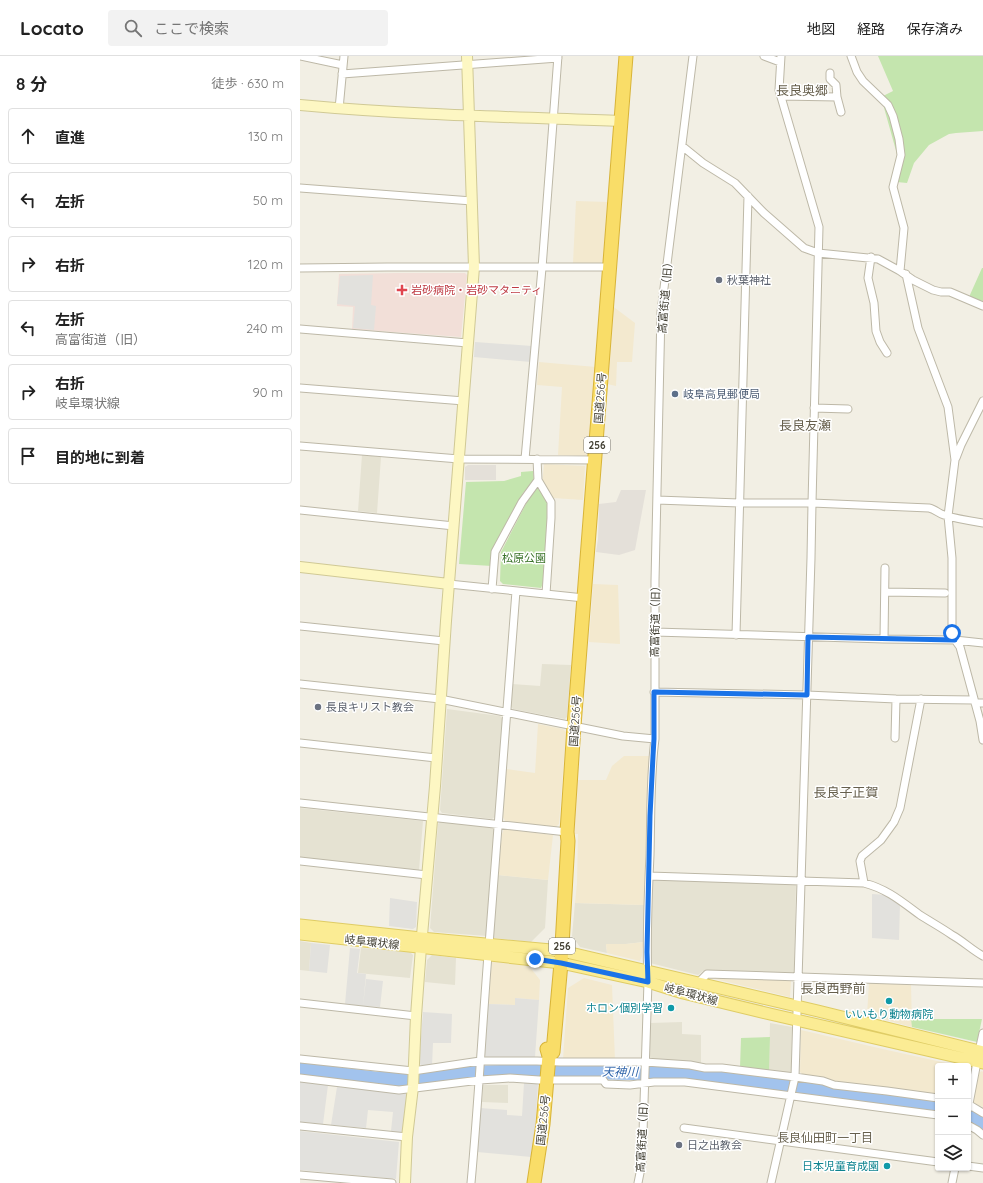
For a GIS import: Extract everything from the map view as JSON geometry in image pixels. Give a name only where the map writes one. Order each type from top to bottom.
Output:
[{"type":"highway","name":"国道256号","points":[[534,1183],[544,1124],[548,1068],[553,1052],[557,956],[568,841],[566,834],[626,56]]},
{"type":"main road","name":"岐阜環状線","points":[[300,925],[421,943]]},
{"type":"main road","name":"岐阜環状線","points":[[300,934],[421,943],[557,956],[647,971],[797,1006],[980,1057]]},
{"type":"main road","name":"岐阜環状線","points":[[557,956],[683,993],[797,1020],[980,1057]]},
{"type":"street","points":[[300,56],[343,65]]},
{"type":"street","points":[[339,109],[344,56]]},
{"type":"street","name":"高富街道（旧）","points":[[638,1183],[642,1164],[648,982],[649,876],[654,739],[661,312],[693,56]]},
{"type":"street","points":[[764,56],[780,59],[779,90],[819,227],[811,558],[795,1077],[771,1183]]},
{"type":"street","points":[[851,56],[857,72],[863,81],[888,105],[893,116],[899,139],[901,155],[893,187],[904,228],[903,273],[918,328],[948,407],[955,460],[948,516],[952,558],[952,633],[960,646],[983,740]]},
{"type":"street","points":[[342,74],[467,60],[558,57],[542,268],[525,459]]},
{"type":"street","points":[[406,1183],[407,1137],[412,1088],[421,943],[474,268],[467,60]]},
{"type":"street","points":[[830,73],[830,79],[836,85],[837,97],[841,112]]},
{"type":"street","points":[[781,96],[837,97]]},
{"type":"street","points":[[300,105],[339,109],[621,121]]},
{"type":"street","points":[[682,146],[703,163],[735,183],[764,213],[804,248],[818,253],[871,257],[878,259],[933,290],[950,292],[983,306]]},
{"type":"street","points":[[300,188],[472,201]]},
{"type":"street","points":[[736,635],[748,196]]},
{"type":"street","points":[[871,257],[868,278],[874,303],[876,331],[880,342],[887,353]]},
{"type":"street","points":[[300,268],[610,268]]},
{"type":"street","points":[[300,329],[468,343]]},
{"type":"street","points":[[300,388],[464,401]]},
{"type":"street","points":[[955,460],[983,401]]},
{"type":"street","points":[[814,408],[848,409]]},
{"type":"street","points":[[300,446],[459,459],[596,460]]},
{"type":"street","points":[[537,459],[538,480],[551,502],[546,594]]},
{"type":"street","points":[[492,589],[495,552],[522,502],[538,480]]},
{"type":"street","points":[[657,500],[739,503],[812,503],[929,508],[948,516],[983,523]]},
{"type":"street","points":[[300,510],[454,526]]},
{"type":"street","points":[[300,567],[584,598]]},
{"type":"street","points":[[884,639],[885,568]]},
{"type":"street","points":[[471,1183],[516,591]]},
{"type":"street","points":[[885,592],[945,593]]},
{"type":"street","points":[[300,626],[444,641]]},
{"type":"street","points":[[655,632],[983,642]]},
{"type":"street","points":[[300,684],[440,699],[623,736],[654,739]]},
{"type":"street","points":[[654,692],[807,695],[974,701],[983,703]]},
{"type":"street","points":[[895,738],[896,699]]},
{"type":"street","points":[[864,883],[860,861],[862,856],[881,840],[894,822],[900,808],[921,699]]},
{"type":"street","points":[[300,743],[436,758]]},
{"type":"street","points":[[300,803],[432,817],[566,834]]},
{"type":"street","points":[[300,861],[427,875]]},
{"type":"street","points":[[649,876],[864,883],[884,890],[983,956]]},
{"type":"street","points":[[698,983],[707,974],[983,983]]},
{"type":"street","points":[[300,1003],[416,1016]]},
{"type":"street","points":[[970,1099],[980,1057],[983,1032]]},
{"type":"street","points":[[300,1058],[413,1072],[480,1062],[548,1068],[645,1062],[690,1065],[706,1068],[722,1068],[823,1081],[834,1085],[887,1090],[935,1098]]},
{"type":"street","points":[[300,1078],[399,1090],[480,1080],[510,1078],[548,1068],[575,1080],[603,1080],[606,1084],[630,1085],[645,1081],[685,1082],[791,1094],[935,1115]]},
{"type":"street","points":[[971,1107],[983,1113]]},
{"type":"street","points":[[300,1126],[407,1137]]},
{"type":"street","points":[[971,1127],[983,1135]]},
{"type":"street","points":[[684,1128],[935,1162]]},
{"type":"street","points":[[971,1166],[983,1168]]},
{"type":"street","points":[[952,1183],[954,1171]]},
{"type":"street","points":[[300,1174],[392,1183]]},
{"type":"shaded area","points":[[576,201],[608,202],[606,258],[598,265],[573,263]]},
{"type":"shaded area","name":"岩砂病院・岩砂マタニティ","points":[[465,273],[467,275],[461,337],[352,329],[353,307],[337,306],[339,274]]},
{"type":"shaded area","points":[[373,275],[371,305],[376,306],[374,330],[353,328],[355,306],[337,304],[340,276]]},
{"type":"shaded area","points":[[611,305],[635,323],[632,362],[617,362],[616,386],[607,384]]},
{"type":"shaded area","points":[[475,342],[532,346],[531,362],[474,357]]},
{"type":"shaded area","points":[[539,362],[596,367],[590,454],[587,456],[558,455],[562,387],[537,385]]},
{"type":"shaded area","points":[[362,455],[381,457],[377,513],[358,511]]},
{"type":"shaded area","points":[[544,464],[585,466],[583,500],[553,498],[542,486]]},
{"type":"shaded area","points":[[468,465],[496,465],[496,480],[465,480],[465,467]]},
{"type":"shaded area","points":[[621,490],[646,490],[635,550],[619,555],[596,552],[599,504],[616,502]]},
{"type":"shaded area","points":[[593,584],[618,585],[620,644],[589,642]]},
{"type":"shaded area","points":[[542,664],[571,665],[567,717],[565,719],[513,709],[511,706],[512,684],[540,686]]},
{"type":"shaded area","points":[[447,709],[500,716],[503,719],[496,816],[492,819],[442,813],[440,810]]},
{"type":"shaded area","points":[[538,724],[563,729],[566,732],[559,824],[556,827],[505,821],[503,817],[506,769],[535,773]]},
{"type":"shaded area","points":[[624,756],[649,756],[644,905],[575,903],[578,834],[573,834],[577,780],[606,780],[612,766]]},
{"type":"shaded area","points":[[300,808],[423,821],[419,870],[300,858]]},
{"type":"shaded area","points":[[440,822],[492,827],[494,831],[487,936],[434,932],[430,928],[438,824]]},
{"type":"shaded area","points":[[504,829],[553,835],[548,880],[498,875],[502,834]]},
{"type":"shaded area","points":[[498,875],[548,880],[545,928],[531,942],[493,938]]},
{"type":"shaded area","points":[[652,880],[796,884],[794,973],[703,971],[698,975],[650,963]]},
{"type":"shaded area","points":[[872,894],[886,895],[900,904],[899,940],[872,938]]},
{"type":"shaded area","points":[[390,898],[417,902],[416,927],[413,929],[389,926]]},
{"type":"shaded area","points":[[575,903],[644,905],[644,942],[606,945],[607,953],[580,947],[572,936]]},
{"type":"shaded area","points":[[300,941],[311,943],[309,971],[300,970]]},
{"type":"shaded area","points":[[644,942],[640,961],[607,953],[606,944]]},
{"type":"shaded area","points":[[311,943],[330,945],[327,973],[309,971]]},
{"type":"shaded area","points":[[350,948],[360,949],[357,973],[366,974],[363,1006],[345,1004]]},
{"type":"shaded area","points":[[361,948],[410,952],[413,955],[410,978],[358,973]]},
{"type":"shaded area","points":[[432,955],[456,958],[455,985],[425,982],[427,960]]},
{"type":"shaded area","points":[[492,961],[529,966],[540,980],[539,1000],[516,998],[515,1005],[488,1004]]},
{"type":"shaded area","points":[[707,977],[791,980],[790,997]]},
{"type":"shaded area","points":[[584,978],[612,985],[615,1060],[563,1059],[568,988]]},
{"type":"shaded area","points":[[366,979],[383,981],[380,1007],[363,1006]]},
{"type":"shaded area","points":[[869,983],[911,984],[912,1027],[867,1015]]},
{"type":"shaded area","points":[[515,998],[539,1000],[535,1057],[487,1058],[484,1055],[488,1004],[515,1005]]},
{"type":"shaded area","points":[[423,1012],[452,1014],[451,1043],[433,1043],[432,1066],[423,1067],[419,1063]]},
{"type":"shaded area","points":[[682,1022],[682,1034],[701,1035],[701,1065],[649,1061],[650,1023]]},
{"type":"shaded area","points":[[770,1023],[792,1027],[791,1071],[787,1075],[769,1072]]},
{"type":"shaded area","points":[[801,1030],[946,1063],[935,1063],[935,1095],[835,1082],[803,1075],[800,1072]]},
{"type":"shaded area","points":[[982,1071],[983,1107],[974,1103],[973,1098],[978,1073]]},
{"type":"shaded area","points":[[300,1081],[328,1085],[323,1124],[300,1122]]},
{"type":"shaded area","points":[[524,1083],[535,1083],[538,1085],[531,1157],[477,1152],[480,1108],[507,1110],[507,1115],[522,1116]]},
{"type":"shaded area","points":[[483,1085],[508,1085],[508,1103],[482,1102]]},
{"type":"shaded area","points":[[337,1087],[407,1093],[403,1133],[391,1131],[393,1112],[368,1110],[366,1128],[331,1125]]},
{"type":"shaded area","points":[[300,1131],[399,1142],[396,1179],[300,1170]]},
{"type":"green space","points":[[878,56],[983,56],[983,131],[949,134],[929,145],[914,163],[907,183],[897,182],[900,165],[881,97],[893,91]]},
{"type":"green space","points":[[983,268],[983,301],[969,297]]},
{"type":"green space","points":[[533,471],[534,480],[523,493],[494,546],[492,566],[459,564],[466,482],[504,481],[521,476],[521,472]]},
{"type":"green space","name":"松原公園","points":[[536,487],[540,488],[552,506],[546,576],[541,588],[503,584],[500,581],[501,552]]},
{"type":"green space","points":[[911,1019],[982,1019],[977,1042],[912,1027]]},
{"type":"green space","points":[[770,1037],[769,1072],[740,1068],[741,1038]]},
{"type":"waterway","name":"天神川","points":[[300,1070],[375,1079],[422,1079],[481,1073],[563,1071],[656,1073],[712,1077],[935,1106]]},
{"type":"waterway","name":"天神川","points":[[971,1117],[983,1122]]},
{"type":"place","name":"秋葉神社","points":[[719,280]]},
{"type":"place","name":"岩砂病院・岩砂マタニティ","points":[[402,290]]},
{"type":"place","name":"岐阜高見郵便局","points":[[675,394]]},
{"type":"place","name":"長良キリスト教会","points":[[318,707]]},
{"type":"place","name":"いいもり動物病院","points":[[889,1001]]},
{"type":"place","name":"ホロン個別学習","points":[[671,1008]]},
{"type":"place","name":"日之出教会","points":[[679,1145]]},
{"type":"place","name":"日本児童育成園","points":[[887,1166]]},
{"type":"district","name":"長良奥郷","points":[[802,90]]},
{"type":"district","name":"長良友瀬","points":[[805,425]]},
{"type":"district","name":"長良子正賀","points":[[846,792]]},
{"type":"district","name":"長良西野前","points":[[833,988]]},
{"type":"district","name":"長良仙田町一丁目","points":[[825,1138]]},
{"type":"route","points":[[535,959],[552,961],[648,982],[647,952],[650,816],[654,739],[654,692],[807,695],[808,637],[955,640],[952,633]]}]
